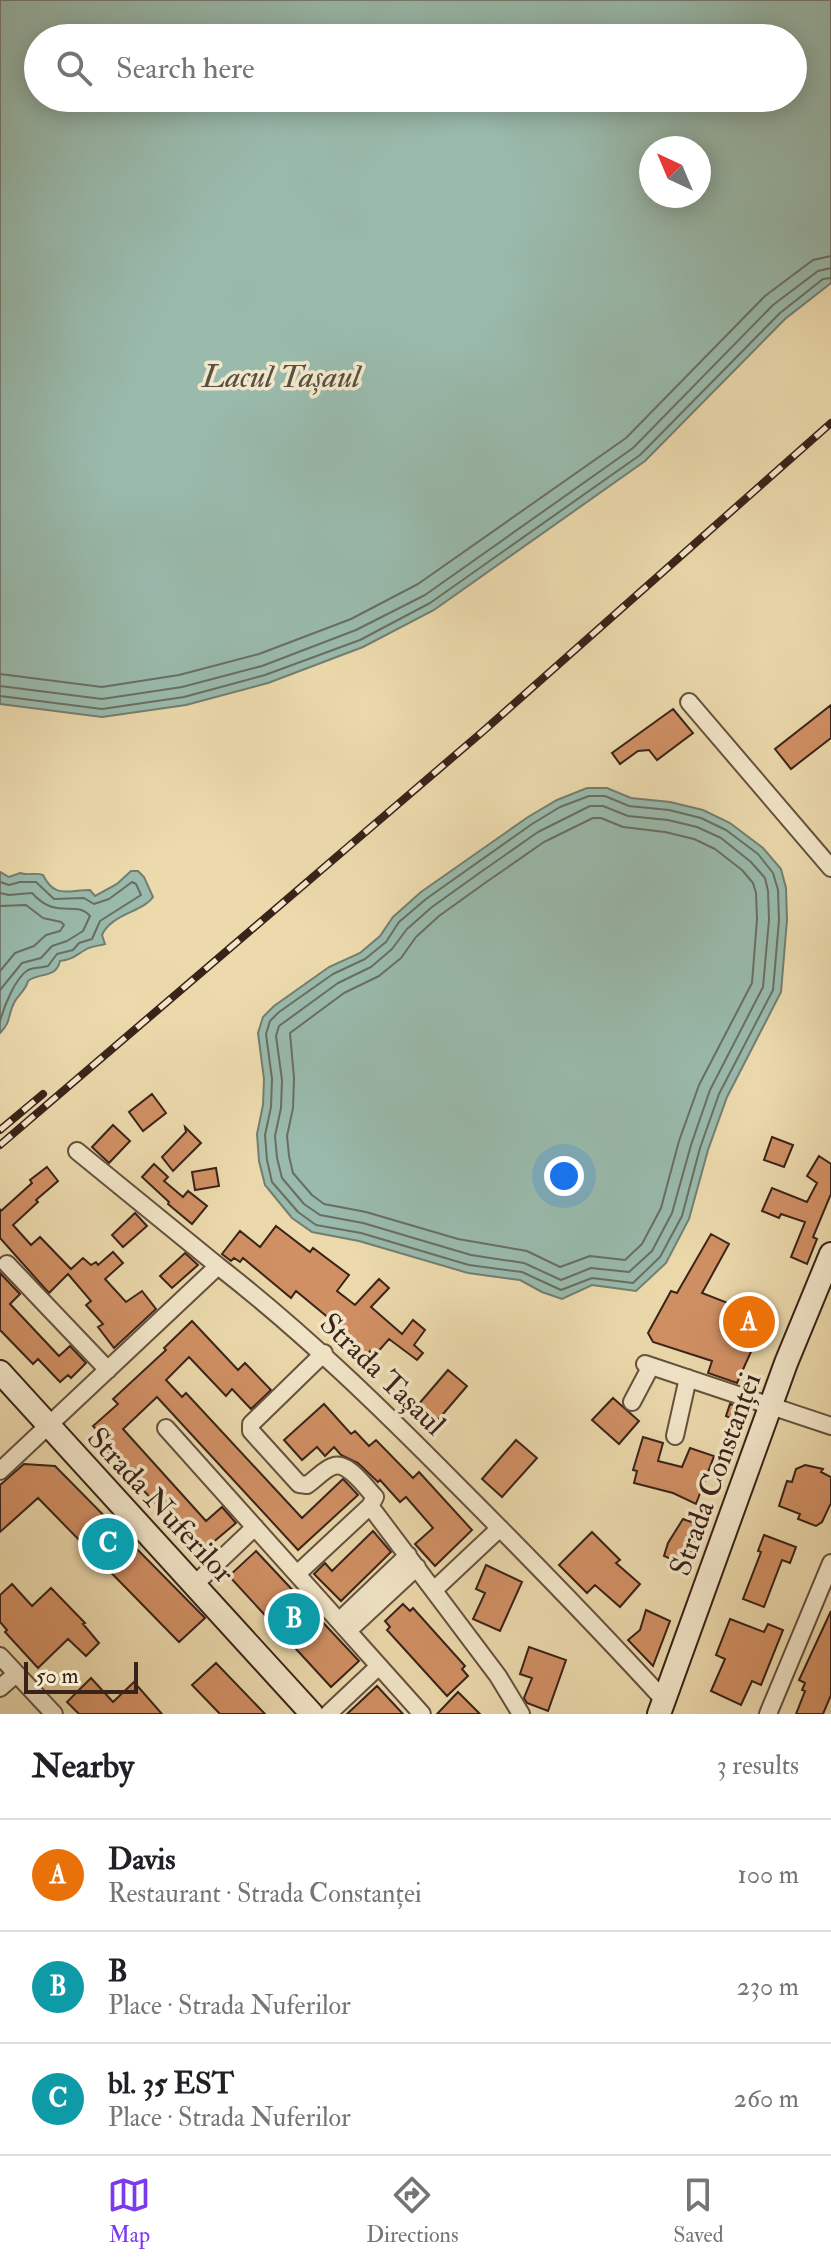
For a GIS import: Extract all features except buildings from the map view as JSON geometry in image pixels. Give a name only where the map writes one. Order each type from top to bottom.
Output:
[{"type":"street","points":[[689,702],[831,868]]},
{"type":"street","name":"Strada Tașaul","points":[[77,1151],[324,1353],[571,1599],[662,1707]]},
{"type":"street","name":"Strada Constanței","points":[[662,1707],[771,1405],[831,1254]]},
{"type":"street","points":[[7,1264],[108,1370]]},
{"type":"street","points":[[0,1471],[218,1266]]},
{"type":"street","points":[[297,1574],[370,1506],[375,1497],[347,1468],[339,1465],[332,1466],[307,1485],[299,1484],[251,1431],[251,1424],[324,1353]]},
{"type":"street","points":[[632,1402],[648,1365],[831,1426]]},
{"type":"street","name":"Strada Nuferilor","points":[[0,1372],[312,1714]]},
{"type":"street","points":[[675,1436],[688,1378]]},
{"type":"street","points":[[166,1428],[422,1714]]},
{"type":"street","points":[[370,1506],[498,1676],[521,1714]]},
{"type":"street","points":[[194,1585],[255,1527]]},
{"type":"street","points":[[434,1590],[500,1528]]},
{"type":"street","points":[[344,1626],[413,1561]]},
{"type":"street","points":[[768,1714],[831,1563]]},
{"type":"street","points":[[0,1656],[54,1714]]},
{"type":"street","points":[[328,1714],[379,1666]]},
{"type":"street","points":[[0,1688],[16,1674]]},
{"type":"water","name":"Lacul Tașaul","points":[[0,0],[831,0],[831,283],[785,319],[645,461],[434,610],[363,647],[268,683],[186,705],[102,717],[0,704]]},
{"type":"water","points":[[587,788],[607,788],[631,798],[670,802],[703,810],[730,823],[763,848],[781,869],[786,888],[787,920],[781,992],[727,1097],[689,1219],[666,1263],[636,1291],[592,1285],[562,1299],[520,1280],[468,1273],[359,1241],[312,1232],[292,1218],[265,1185],[259,1161],[257,1134],[264,1079],[258,1033],[263,1017],[329,967],[360,953],[421,892],[528,817],[557,800]]},
{"type":"water","points":[[131,871],[138,871],[144,877],[153,897],[112,922],[102,935],[105,944],[60,961],[51,973],[28,981],[0,1033],[0,872],[9,877],[20,873],[40,874],[57,890],[90,890],[95,896],[117,884]]},
{"type":"railway","points":[[0,1145],[481,733],[831,423]]},
{"type":"railway","points":[[0,1130],[43,1094]]},
{"type":"place","name":"Davis","points":[[749,1322]]},
{"type":"place","name":"bl. 35 EST","points":[[108,1544]]},
{"type":"place","name":"B","points":[[294,1619]]}]
